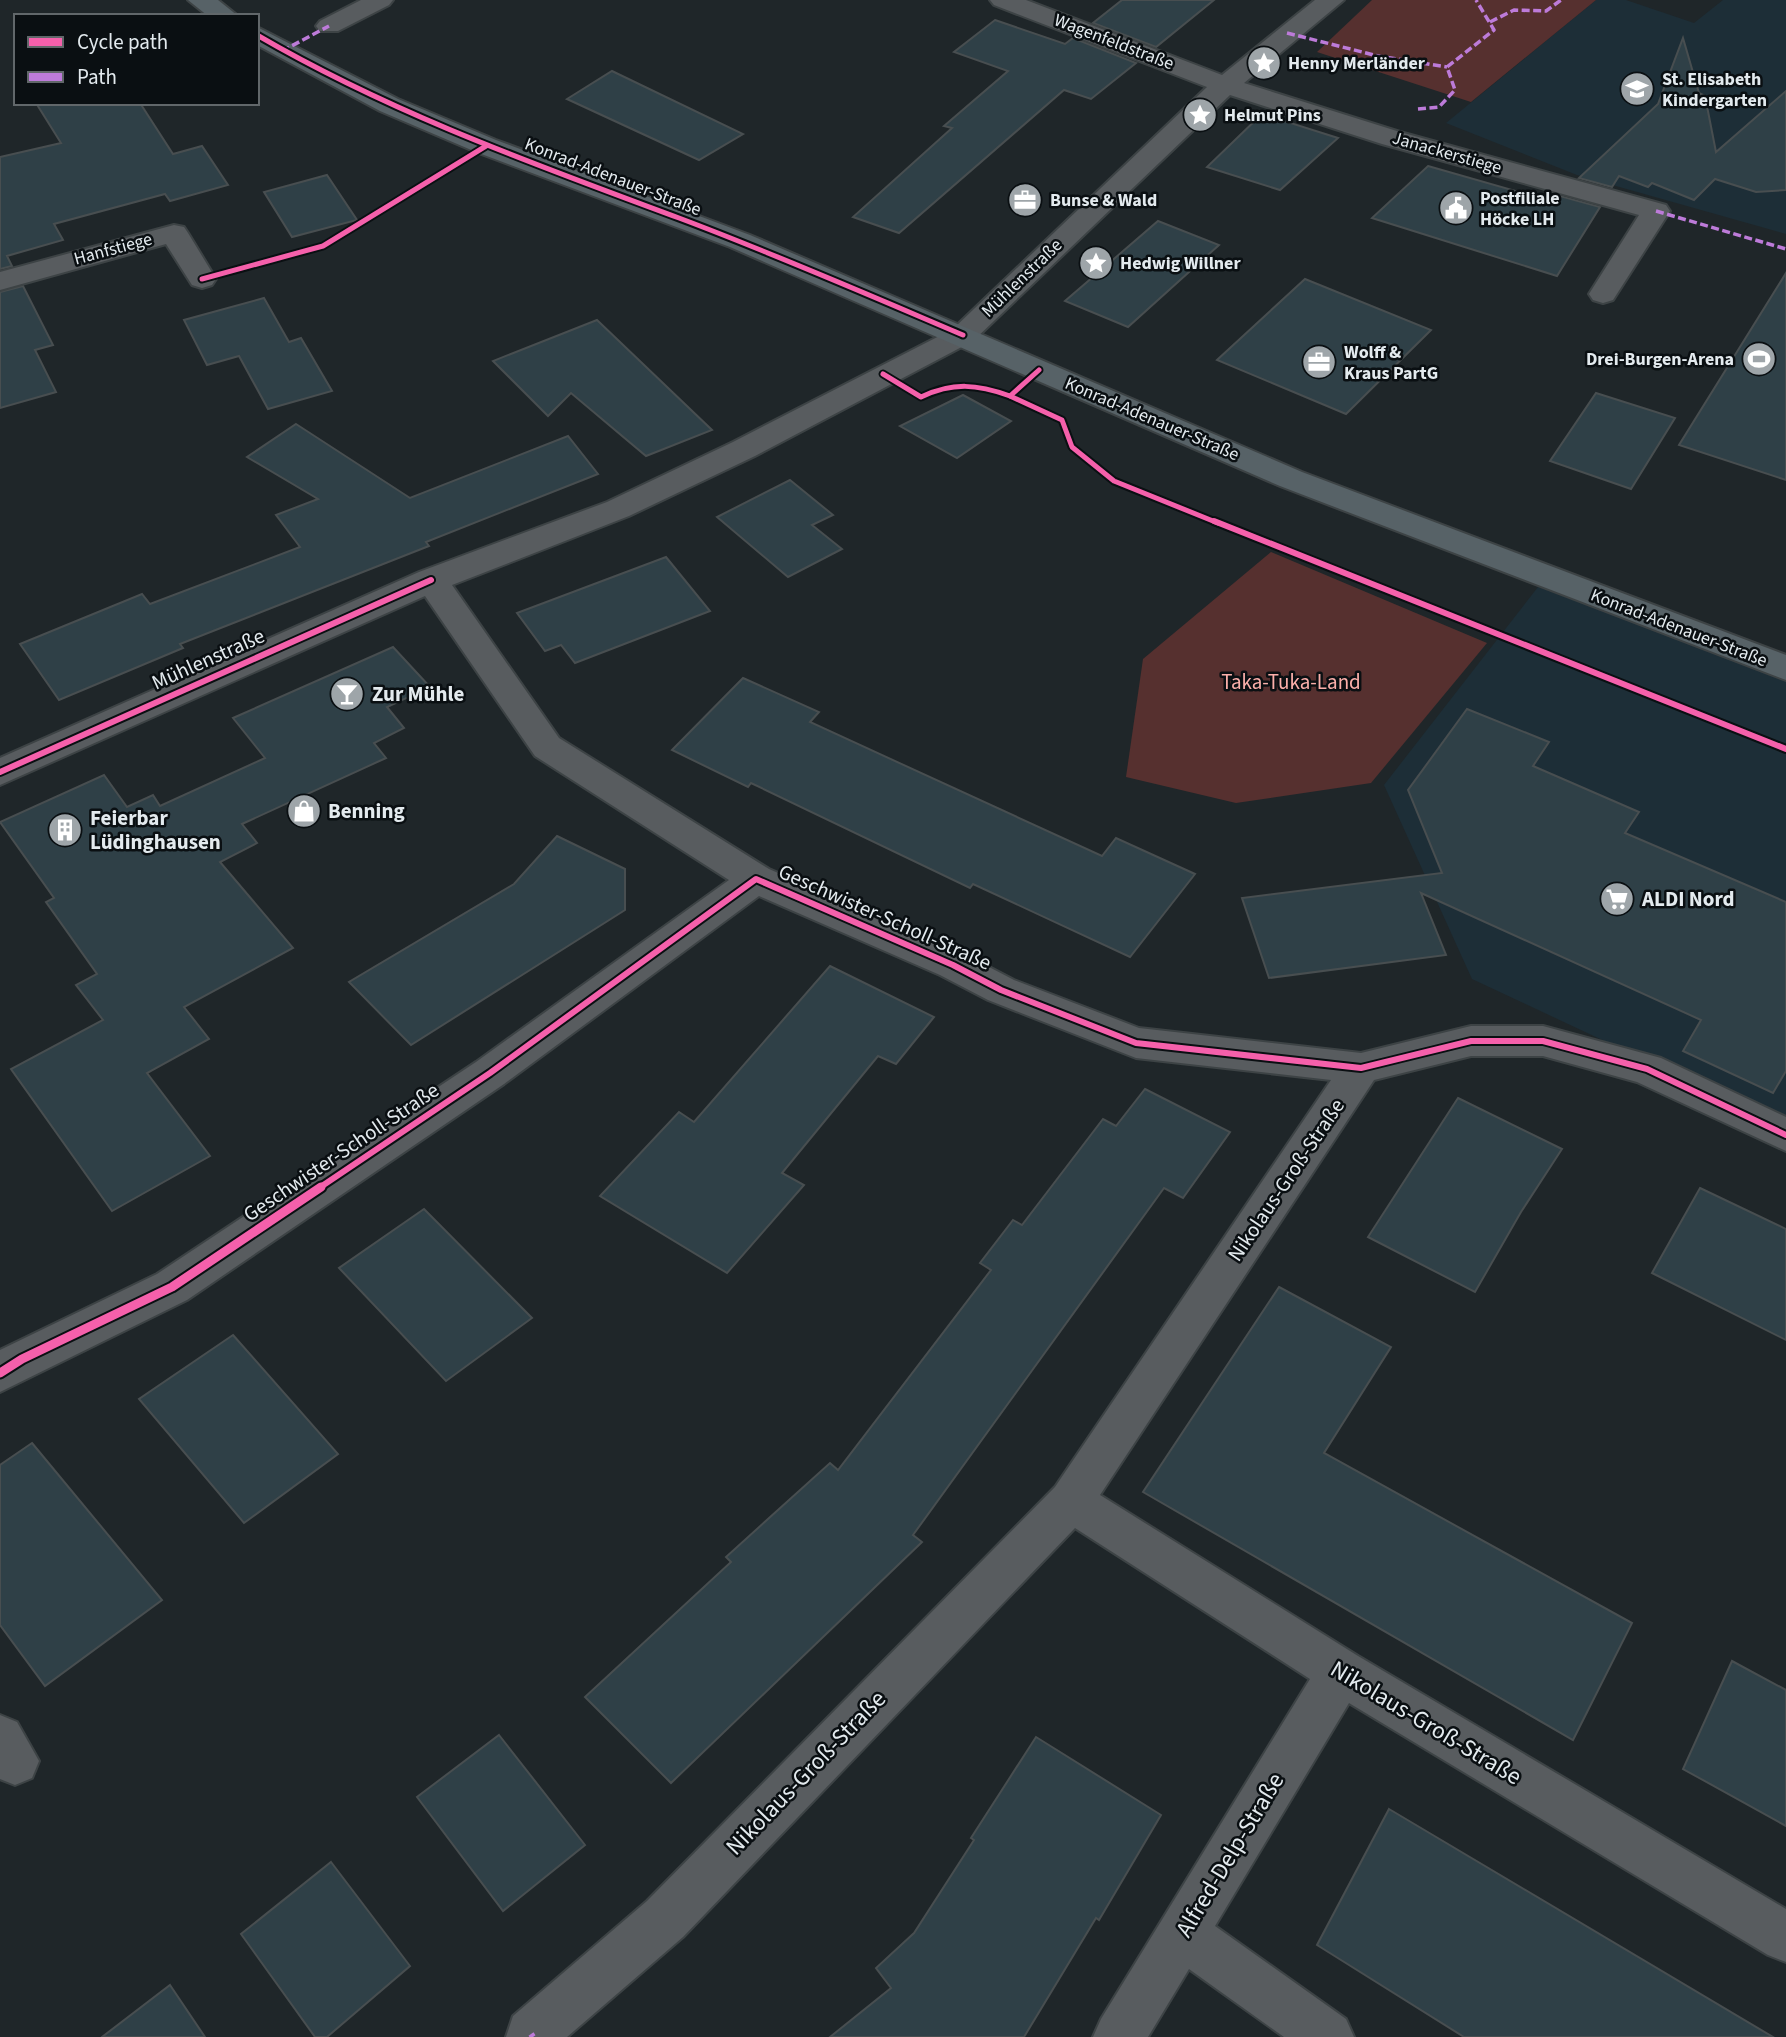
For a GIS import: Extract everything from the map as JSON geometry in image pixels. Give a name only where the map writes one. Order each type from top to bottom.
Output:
[{"type":"main road","points":[[201,0],[223,14]]},
{"type":"main road","name":"Konrad-Adenauer-Straße","points":[[259,36],[413,116],[740,241],[963,335],[1291,479],[1786,668]]},
{"type":"street","points":[[329,26],[380,0]]},
{"type":"street","name":"Wagenfeldstraße","points":[[1003,0],[1225,85]]},
{"type":"street","name":"Mühlenstraße","points":[[0,772],[431,580],[618,509],[744,449],[963,335],[1225,85],[1331,0]]},
{"type":"street","name":"Janackerstiege","points":[[1225,85],[1391,138],[1656,211],[1603,294]]},
{"type":"street","name":"Hanfstiege","points":[[0,281],[174,233],[202,279]]},
{"type":"street","name":"Geschwister-Scholl-Straße","points":[[431,580],[547,747],[756,879],[953,965],[1001,989],[1136,1043],[1361,1068],[1471,1041],[1543,1041],[1647,1069],[1786,1135]]},
{"type":"street","name":"Geschwister-Scholl-Straße","points":[[0,1373],[22,1359],[172,1287],[490,1073],[756,879]]},
{"type":"street","name":"Nikolaus-Groß-Straße","points":[[531,2034],[665,1919],[1071,1501],[1361,1068]]},
{"type":"street","name":"Nikolaus-Groß-Straße","points":[[1071,1501],[1340,1672],[1786,1937]]},
{"type":"street","name":"Alfred-Delp-Straße","points":[[1119,2037],[1340,1672]]},
{"type":"street","points":[[1182,1934],[1328,2037]]},
{"type":"shaded area","name":"St. Elisabeth Kindergarten","points":[[1596,0],[1626,0],[1694,23],[1723,0],[1786,0],[1786,234],[1577,175],[1446,123]]},
{"type":"shaded area","points":[[1538,587],[1786,679],[1786,1126],[1472,979],[1384,785]]},
{"type":"green space","points":[[1372,0],[1596,0],[1471,102],[1317,52]]},
{"type":"green space","name":"Taka-Tuka-Land","points":[[1271,552],[1487,643],[1371,783],[1236,803],[1126,777],[1143,659]]},
{"type":"building","points":[[1122,0],[1214,0],[1156,47],[1093,23]]},
{"type":"building","points":[[995,20],[1065,44],[1073,38],[1136,63],[1091,99],[1064,90],[899,233],[853,217],[952,128],[944,126],[1008,71],[954,52]]},
{"type":"building","name":"St. Elisabeth Kindergarten","points":[[1683,38],[1699,93],[1705,96],[1716,152],[1786,91],[1786,190],[1756,192],[1715,179],[1694,200],[1652,183],[1648,187],[1619,176],[1612,187],[1579,178],[1658,104]]},
{"type":"building","points":[[612,71],[743,134],[699,160],[567,99]]},
{"type":"building","points":[[37,105],[141,105],[173,154],[202,146],[228,185],[170,201],[165,194],[54,224],[63,240],[7,256],[12,266],[0,269],[0,157],[61,143]]},
{"type":"building","points":[[1262,114],[1338,138],[1280,190],[1207,167]]},
{"type":"building","points":[[1428,166],[1554,202],[1560,196],[1600,207],[1557,276],[1372,218]]},
{"type":"building","points":[[327,175],[357,220],[292,237],[264,192]]},
{"type":"building","points":[[1158,221],[1219,245],[1128,327],[1065,301]]},
{"type":"building","name":"Drei-Burgen-Arena","points":[[1786,273],[1786,480],[1679,445]]},
{"type":"building","points":[[1305,279],[1431,330],[1346,414],[1217,360]]},
{"type":"building","points":[[23,286],[53,345],[35,350],[56,392],[0,408],[0,292]]},
{"type":"building","points":[[264,298],[289,342],[301,338],[332,391],[268,409],[239,356],[207,365],[184,320]]},
{"type":"building","points":[[597,320],[712,430],[646,456],[571,393],[548,416],[493,361]]},
{"type":"building","points":[[1596,393],[1675,418],[1631,489],[1550,461]]},
{"type":"building","points":[[963,395],[1011,421],[957,458],[900,426]]},
{"type":"building","points":[[296,424],[410,498],[568,436],[598,474],[426,542],[429,546],[180,644],[183,648],[59,700],[20,644],[142,594],[150,604],[300,547],[276,515],[318,499],[247,457]]},
{"type":"building","points":[[790,480],[833,515],[812,525],[842,549],[788,577],[717,517]]},
{"type":"building","points":[[666,557],[710,611],[575,663],[561,645],[545,651],[517,613]]},
{"type":"building","points":[[393,647],[430,687],[387,707],[404,728],[374,743],[386,758],[242,824],[257,843],[220,862],[293,948],[184,1007],[209,1039],[147,1073],[210,1156],[112,1211],[11,1069],[103,1020],[76,985],[97,974],[46,902],[54,898],[0,822],[104,775],[127,807],[153,795],[160,806],[265,758],[233,718]]},
{"type":"building","points":[[743,678],[819,712],[810,722],[1102,856],[1116,838],[1195,874],[1130,957],[973,884],[970,888],[751,783],[748,787],[672,750]]},
{"type":"building","name":"ALDI Nord","points":[[1467,709],[1549,742],[1533,766],[1639,812],[1625,833],[1786,902],[1786,1071],[1773,1093],[1683,1051],[1701,1020],[1421,893],[1446,955],[1269,978],[1242,898],[1442,873],[1408,790]]},
{"type":"building","points":[[557,836],[625,869],[625,910],[411,1045],[349,982],[514,884]]},
{"type":"building","points":[[830,966],[934,1017],[896,1064],[878,1056],[782,1173],[804,1185],[727,1273],[600,1196],[679,1112],[694,1122]]},
{"type":"building","points":[[1145,1089],[1230,1132],[1183,1198],[1164,1188],[913,1535],[922,1542],[671,1783],[585,1697],[731,1562],[726,1557],[830,1463],[838,1470],[991,1270],[980,1263],[1013,1220],[1022,1225],[1103,1119],[1116,1126]]},
{"type":"building","points":[[1458,1098],[1562,1149],[1521,1212],[1475,1292],[1368,1237]]},
{"type":"building","points":[[1700,1188],[1786,1229],[1786,1340],[1652,1273]]},
{"type":"building","points":[[424,1209],[532,1318],[446,1381],[339,1268]]},
{"type":"building","points":[[1279,1287],[1391,1347],[1324,1453],[1632,1623],[1573,1740],[1143,1492]]},
{"type":"building","points":[[233,1335],[338,1454],[244,1523],[139,1399]]},
{"type":"building","points":[[32,1443],[162,1600],[45,1686],[0,1625],[0,1465]]},
{"type":"building","points":[[1732,1661],[1786,1690],[1786,1826],[1683,1769]]},
{"type":"building","points":[[499,1735],[585,1845],[503,1911],[417,1797]]},
{"type":"building","points":[[1036,1737],[1161,1815],[1099,1920],[1096,1918],[1024,2037],[830,2037],[891,1988],[876,1968],[914,1933]]},
{"type":"building","points":[[1389,1809],[1773,2037],[1464,2037],[1317,1945]]},
{"type":"building","points":[[331,1862],[410,1966],[327,2037],[315,2037],[241,1934]]},
{"type":"building","points":[[170,1985],[205,2037],[102,2037]]},
{"type":"marked path","points":[[1418,109],[1439,107],[1455,90],[1447,67],[1494,30],[1476,0]]},
{"type":"marked path","points":[[1490,22],[1514,10],[1546,11],[1561,0]]},
{"type":"marked path","points":[[282,51],[329,26]]},
{"type":"marked path","points":[[1287,33],[1378,56],[1447,67]]},
{"type":"marked path","points":[[1656,211],[1786,249]]},
{"type":"cycle path","points":[[259,36],[307,64],[410,115],[751,246],[963,335]]},
{"type":"cycle path","points":[[202,279],[323,246],[486,146]]},
{"type":"cycle path","points":[[1039,370],[1010,396],[1062,420],[1072,447],[1114,481],[1786,749]]},
{"type":"cycle path","points":[[883,374],[921,397],[945,387],[966,384],[1010,396]]},
{"type":"cycle path","points":[[0,772],[431,580]]},
{"type":"cycle path","points":[[0,1373],[22,1359],[172,1287],[490,1073],[756,879],[953,965],[1001,990],[1136,1043],[1361,1068],[1471,1041],[1543,1041],[1647,1069],[1786,1135]]},
{"type":"place","name":"Henny Merländer","points":[[1264,63]]},
{"type":"place","name":"St. Elisabeth Kindergarten","points":[[1637,89]]},
{"type":"place","name":"Helmut Pins","points":[[1200,115]]},
{"type":"place","name":"Bunse & Wald","points":[[1025,200]]},
{"type":"place","name":"Postfiliale Höcke LH","points":[[1456,208]]},
{"type":"place","name":"Hedwig Willner","points":[[1096,263]]},
{"type":"place","name":"Drei-Burgen-Arena","points":[[1759,359]]},
{"type":"place","name":"Wolff & Kraus PartG","points":[[1319,362]]},
{"type":"place","name":"Zur Mühle","points":[[347,694]]},
{"type":"place","name":"Benning","points":[[304,811]]},
{"type":"place","name":"Feierbar Lüdinghausen","points":[[65,830]]},
{"type":"place","name":"ALDI Nord","points":[[1617,899]]}]
